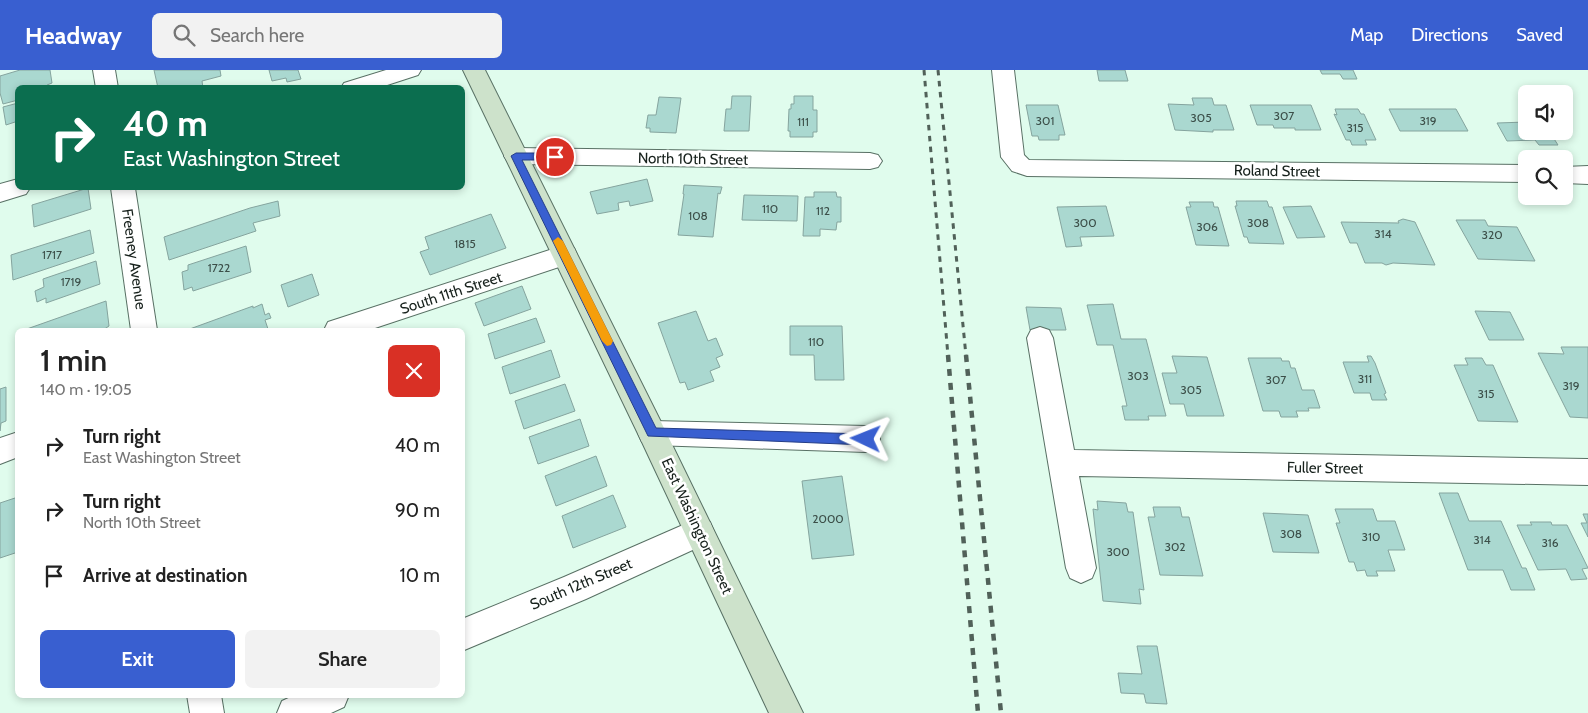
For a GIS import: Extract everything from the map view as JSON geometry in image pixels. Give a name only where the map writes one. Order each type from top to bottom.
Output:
[{"type":"main road","name":"East Washington Street","points":[[474,70],[652,433],[786,713]]},
{"type":"street","points":[[104,70],[106,85]]},
{"type":"street","points":[[362,85],[410,70]]},
{"type":"street","name":"Roland Street","points":[[1003,70],[1013,157],[1020,165],[1027,168],[1518,174]]},
{"type":"street","name":"North 10th Street","points":[[516,156],[870,161]]},
{"type":"street","points":[[1573,175],[1588,175]]},
{"type":"street","points":[[0,193],[15,189]]},
{"type":"street","name":"Freeney Avenue","points":[[123,190],[144,328]]},
{"type":"street","name":"South 11th Street","points":[[343,328],[565,255]]},
{"type":"street","points":[[1040,338],[1081,568]]},
{"type":"street","points":[[652,433],[866,439]]},
{"type":"street","points":[[0,450],[15,445]]},
{"type":"street","name":"Fuller Street","points":[[1062,463],[1588,472]]},
{"type":"street","name":"South 12th Street","points":[[465,634],[575,588],[699,532]]},
{"type":"street","points":[[204,698],[207,713]]},
{"type":"street","points":[[294,713],[326,698]]},
{"type":"building","points":[[20,70],[50,70],[52,83],[47,85],[15,85],[15,101],[3,104],[0,93],[0,76]]},
{"type":"building","points":[[154,70],[220,70],[221,76],[202,81],[203,85],[157,85]]},
{"type":"building","points":[[269,70],[298,70],[301,79],[287,82],[286,78],[272,81]]},
{"type":"building","points":[[1097,70],[1125,70],[1128,81],[1099,81]]},
{"type":"building","points":[[1320,70],[1353,70],[1357,79],[1343,79],[1340,74],[1322,74]]},
{"type":"building","points":[[732,96],[751,96],[749,131],[724,131],[726,109],[731,109]]},
{"type":"building","points":[[794,96],[813,96],[813,110],[817,110],[817,132],[813,132],[813,137],[790,137],[790,131],[788,131],[789,109],[791,109],[791,104],[794,104]]},
{"type":"building","points":[[659,97],[681,98],[676,133],[650,132],[650,128],[646,128],[648,115],[656,115]]},
{"type":"building","points":[[1192,98],[1212,98],[1214,105],[1226,105],[1234,130],[1213,130],[1213,132],[1175,130],[1168,104],[1194,105]]},
{"type":"building","points":[[15,104],[15,122],[6,125],[3,107]]},
{"type":"building","points":[[1026,105],[1058,105],[1065,135],[1059,135],[1059,140],[1039,140],[1038,136],[1032,136]]},
{"type":"building","points":[[1250,105],[1311,105],[1321,130],[1295,130],[1295,128],[1274,128],[1273,125],[1257,125]]},
{"type":"building","points":[[1335,109],[1358,109],[1361,114],[1364,114],[1376,140],[1365,140],[1367,145],[1352,145],[1350,140],[1346,140],[1334,114],[1337,115]]},
{"type":"building","points":[[1389,109],[1456,109],[1468,131],[1400,131]]},
{"type":"building","points":[[1518,122],[1518,140],[1535,140],[1507,141],[1497,123]]},
{"type":"building","points":[[1535,140],[1555,140],[1558,145],[1539,145]]},
{"type":"building","points":[[647,179],[653,201],[630,206],[629,201],[618,203],[619,210],[597,214],[590,192]]},
{"type":"building","points":[[684,185],[722,187],[720,194],[718,193],[713,237],[678,235]]},
{"type":"building","points":[[81,190],[88,190],[91,209],[34,227],[32,205]]},
{"type":"building","points":[[814,192],[836,192],[837,197],[841,197],[841,222],[837,222],[836,230],[820,229],[820,236],[803,236],[805,197],[814,197]]},
{"type":"building","points":[[744,195],[798,196],[797,221],[742,220]]},
{"type":"building","points":[[278,201],[280,216],[253,223],[256,231],[169,260],[164,237],[250,208]]},
{"type":"building","points":[[1236,201],[1267,201],[1269,207],[1272,207],[1284,244],[1249,243],[1247,237],[1244,237],[1235,206],[1237,206]]},
{"type":"building","points":[[1189,202],[1213,202],[1214,207],[1218,207],[1229,246],[1196,245],[1186,207],[1191,207]]},
{"type":"building","points":[[1106,206],[1114,236],[1080,237],[1082,246],[1066,247],[1057,207]]},
{"type":"building","points":[[1311,206],[1325,237],[1297,238],[1283,207]]},
{"type":"building","points":[[491,214],[506,248],[430,275],[420,252],[429,249],[425,237]]},
{"type":"building","points":[[1403,219],[1415,222],[1435,265],[1365,263],[1357,243],[1350,243],[1341,222],[1399,223],[1398,221]]},
{"type":"building","points":[[1456,220],[1485,220],[1488,226],[1517,227],[1535,261],[1478,259]]},
{"type":"building","points":[[90,230],[94,253],[13,280],[11,255]]},
{"type":"building","points":[[246,246],[251,272],[193,291],[192,287],[184,290],[182,272],[188,270],[188,265]]},
{"type":"building","points":[[96,261],[100,284],[46,303],[46,298],[37,302],[35,291],[44,287],[43,279]]},
{"type":"building","points":[[312,274],[319,295],[288,307],[281,285]]},
{"type":"building","points":[[522,286],[531,309],[484,326],[475,303]]},
{"type":"building","points":[[106,301],[109,326],[106,328],[30,328]]},
{"type":"building","points":[[262,304],[265,315],[269,313],[271,318],[265,320],[268,328],[192,328],[253,306],[253,308]]},
{"type":"building","points":[[1113,304],[1121,339],[1146,339],[1166,416],[1148,416],[1149,420],[1125,420],[1122,406],[1127,406],[1113,345],[1097,345],[1087,305]]},
{"type":"building","points":[[1026,307],[1061,308],[1066,330],[1030,330]]},
{"type":"building","points":[[696,311],[708,341],[716,338],[723,355],[716,358],[720,367],[710,371],[714,381],[688,390],[685,382],[680,383],[658,323]]},
{"type":"building","points":[[1475,311],[1510,312],[1524,340],[1489,340]]},
{"type":"building","points":[[536,318],[545,342],[495,359],[488,334]]},
{"type":"building","points":[[790,326],[842,326],[844,380],[815,380],[814,355],[790,355]]},
{"type":"building","points":[[1561,347],[1588,347],[1588,418],[1570,417],[1538,353],[1564,354]]},
{"type":"building","points":[[551,350],[560,377],[510,394],[502,367]]},
{"type":"building","points":[[1172,356],[1207,357],[1224,416],[1187,416],[1184,404],[1170,404],[1162,373],[1177,373]]},
{"type":"building","points":[[1367,356],[1371,356],[1375,363],[1387,400],[1372,400],[1370,393],[1354,393],[1343,362],[1369,362]]},
{"type":"building","points":[[1248,358],[1281,358],[1282,361],[1289,361],[1291,368],[1295,368],[1302,390],[1314,390],[1320,408],[1308,408],[1309,411],[1296,411],[1298,417],[1281,417],[1279,411],[1263,411]]},
{"type":"building","points":[[1465,358],[1482,358],[1486,365],[1493,365],[1518,422],[1478,421],[1454,365],[1468,365]]},
{"type":"building","points":[[565,384],[575,411],[524,429],[515,401]]},
{"type":"building","points":[[6,387],[6,421],[1,423],[0,431],[0,389]]},
{"type":"building","points":[[580,419],[589,446],[538,464],[529,437]]},
{"type":"building","points":[[596,456],[607,486],[556,506],[545,476]]},
{"type":"building","points":[[842,476],[854,555],[812,559],[802,481]]},
{"type":"building","points":[[1439,493],[1458,493],[1469,521],[1501,521],[1522,568],[1526,568],[1535,590],[1511,590],[1503,570],[1468,570]]},
{"type":"building","points":[[613,495],[626,527],[573,548],[562,516]]},
{"type":"building","points":[[15,498],[15,553],[0,558],[0,503]]},
{"type":"building","points":[[1097,501],[1126,503],[1128,512],[1133,512],[1144,590],[1139,589],[1141,604],[1103,601],[1093,509],[1098,510]]},
{"type":"building","points":[[1153,507],[1180,507],[1182,517],[1189,517],[1203,576],[1160,575],[1148,517],[1155,517]]},
{"type":"building","points":[[1335,509],[1373,509],[1377,521],[1395,521],[1405,550],[1388,550],[1395,571],[1376,571],[1378,576],[1367,576],[1365,570],[1357,571],[1354,562],[1349,562],[1336,523],[1340,523]]},
{"type":"building","points":[[1263,513],[1308,515],[1319,553],[1273,552]]},
{"type":"building","points":[[1583,514],[1588,514],[1588,537],[1581,523],[1587,523]]},
{"type":"building","points":[[1530,522],[1551,522],[1552,525],[1567,525],[1588,568],[1582,569],[1587,579],[1571,580],[1566,569],[1538,570],[1517,525],[1532,525]]},
{"type":"building","points":[[1137,646],[1157,646],[1167,704],[1146,703],[1144,694],[1121,693],[1118,673],[1142,674]]},
{"type":"railway","points":[[924,70],[948,356]]},
{"type":"railway","points":[[938,70],[966,356]]},
{"type":"railway","points":[[948,355],[978,713]]},
{"type":"railway","points":[[966,355],[1001,713]]},
{"type":"slow traffic","points":[[558,241],[607,341]]},
{"type":"route","points":[[555,157],[516,156],[652,433],[866,439]]}]
